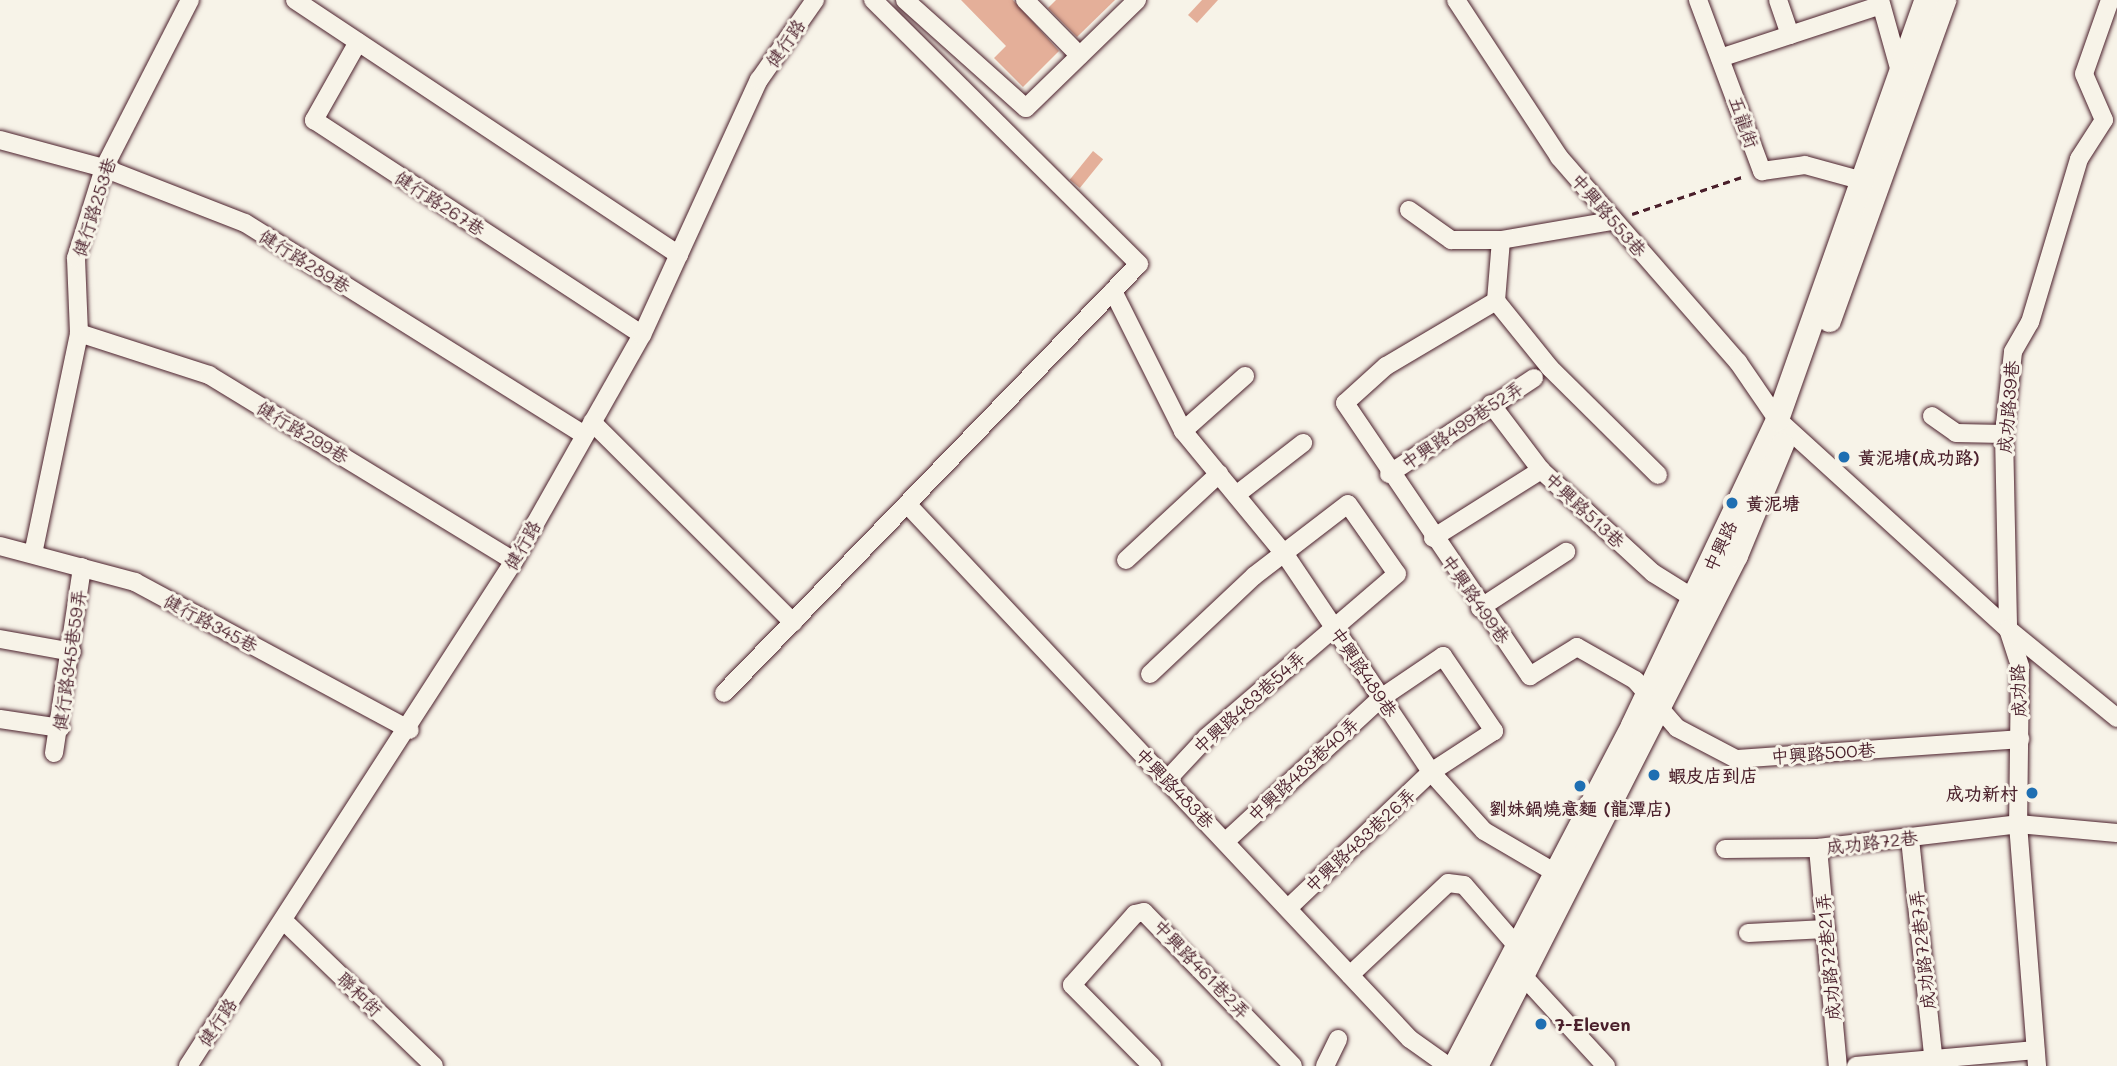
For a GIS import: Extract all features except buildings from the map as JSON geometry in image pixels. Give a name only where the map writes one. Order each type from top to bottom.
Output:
[{"type":"main road","name":"中興路","points":[[1871,183],[1899,68],[1925,0]]},
{"type":"main road","name":"中興路","points":[[1454,1066],[1563,878],[1652,703],[1736,555],[1871,183],[1944,0]]},
{"type":"main road","name":"中興路","points":[[1652,703],[1695,599],[1783,424]]},
{"type":"main road","name":"中興路","points":[[1476,1066],[1517,960]]},
{"type":"street","name":"健行路253巷","points":[[33,554],[79,333],[76,258],[104,168],[190,0]]},
{"type":"street","points":[[295,0],[679,255]]},
{"type":"street","name":"健行路","points":[[188,1066],[410,730],[514,561],[642,335],[759,80],[815,0]]},
{"type":"street","points":[[724,693],[1139,264],[873,0]]},
{"type":"street","points":[[905,0],[1026,108],[1137,0]]},
{"type":"street","points":[[1025,0],[1080,56]]},
{"type":"street","name":"中興路553巷","points":[[1456,0],[1559,158],[1738,362],[1783,424]]},
{"type":"street","name":"五龍街","points":[[1698,0],[1762,171],[1805,165],[1871,183]]},
{"type":"street","points":[[1778,0],[1790,35]]},
{"type":"street","name":"成功路39巷","points":[[2008,629],[2004,434],[2013,352],[2031,322],[2079,159],[2110,122],[2084,74],[2110,0]]},
{"type":"street","points":[[1720,58],[1881,2],[1899,68]]},
{"type":"street","name":"健行路267巷","points":[[358,42],[314,120],[642,335]]},
{"type":"street","name":"健行路289巷","points":[[0,140],[104,168],[245,223],[588,428],[793,622]]},
{"type":"street","points":[[1409,210],[1451,240],[1500,240],[1612,221]]},
{"type":"street","points":[[1500,240],[1496,301],[1550,368],[1658,475]]},
{"type":"street","name":"中興路489巷","points":[[1113,291],[1183,431],[1286,556],[1431,772],[1484,831],[1563,878]]},
{"type":"street","name":"中興路499巷","points":[[1496,301],[1386,366],[1345,403],[1389,474],[1530,676],[1577,647],[1636,680],[1652,703]]},
{"type":"street","name":"健行路299巷","points":[[79,333],[209,375],[514,561]]},
{"type":"street","points":[[1183,431],[1245,376]]},
{"type":"street","name":"中興路499巷52弄","points":[[1389,474],[1534,378]]},
{"type":"street","name":"中興路513巷","points":[[1491,404],[1541,470],[1653,573],[1695,599]]},
{"type":"street","points":[[1931,416],[1956,433],[2004,434]]},
{"type":"street","name":"成功路","points":[[1783,424],[2008,629],[2020,667],[2018,824],[2036,1058]]},
{"type":"street","points":[[1236,495],[1303,443]]},
{"type":"street","points":[[1433,538],[1541,470]]},
{"type":"street","points":[[1126,560],[1219,474]]},
{"type":"street","name":"中興路483巷54弄","points":[[1167,780],[1333,626],[1397,574],[1348,503],[1286,556]]},
{"type":"street","name":"中興路483巷","points":[[907,504],[1289,907],[1410,1039],[1448,1066]]},
{"type":"street","name":"健行路345巷","points":[[0,546],[135,582],[410,730]]},
{"type":"street","points":[[1480,608],[1566,552]]},
{"type":"street","points":[[1150,674],[1254,576],[1286,556]]},
{"type":"street","name":"健行路345巷59弄","points":[[54,753],[72,652],[82,567]]},
{"type":"street","points":[[2008,629],[2117,718]]},
{"type":"street","points":[[0,639],[72,652]]},
{"type":"street","name":"中興路483巷40弄","points":[[1226,841],[1381,698],[1443,656],[1463,688]]},
{"type":"street","name":"中興路483巷26弄","points":[[1289,907],[1431,772],[1494,731],[1463,688]]},
{"type":"street","name":"中興路500巷","points":[[1652,703],[1677,728],[1736,759],[2020,739]]},
{"type":"street","points":[[0,719],[60,727]]},
{"type":"street","name":"成功路72巷","points":[[1725,849],[1818,848],[2018,824],[2117,833]]},
{"type":"street","name":"成功路72巷7弄","points":[[1910,839],[1934,1062]]},
{"type":"street","name":"成功路72巷21弄","points":[[1818,848],[1838,1066]]},
{"type":"street","points":[[1349,975],[1448,883],[1464,885],[1517,960],[1606,1066]]},
{"type":"street","name":"中興路461巷2弄","points":[[1152,1066],[1072,985],[1135,914],[1156,918],[1293,1066]]},
{"type":"street","name":"聯和街","points":[[285,922],[435,1066]]},
{"type":"street","points":[[1748,933],[1826,929]]},
{"type":"street","points":[[1325,1066],[1338,1039]]},
{"type":"street","points":[[1856,1066],[2036,1058]]},
{"type":"path","points":[[1612,221],[1762,171]]},
{"type":"place","name":"黃泥塘(成功路)","points":[[1844,457]]},
{"type":"place","name":"黃泥塘","points":[[1732,503]]},
{"type":"place","name":"蝦皮店到店","points":[[1654,775]]},
{"type":"place","name":"劉妹鍋燒意麵 (龍潭店)","points":[[1580,786]]},
{"type":"place","name":"成功新村","points":[[2032,793]]},
{"type":"place","name":"7-Eleven","points":[[1541,1024]]}]
